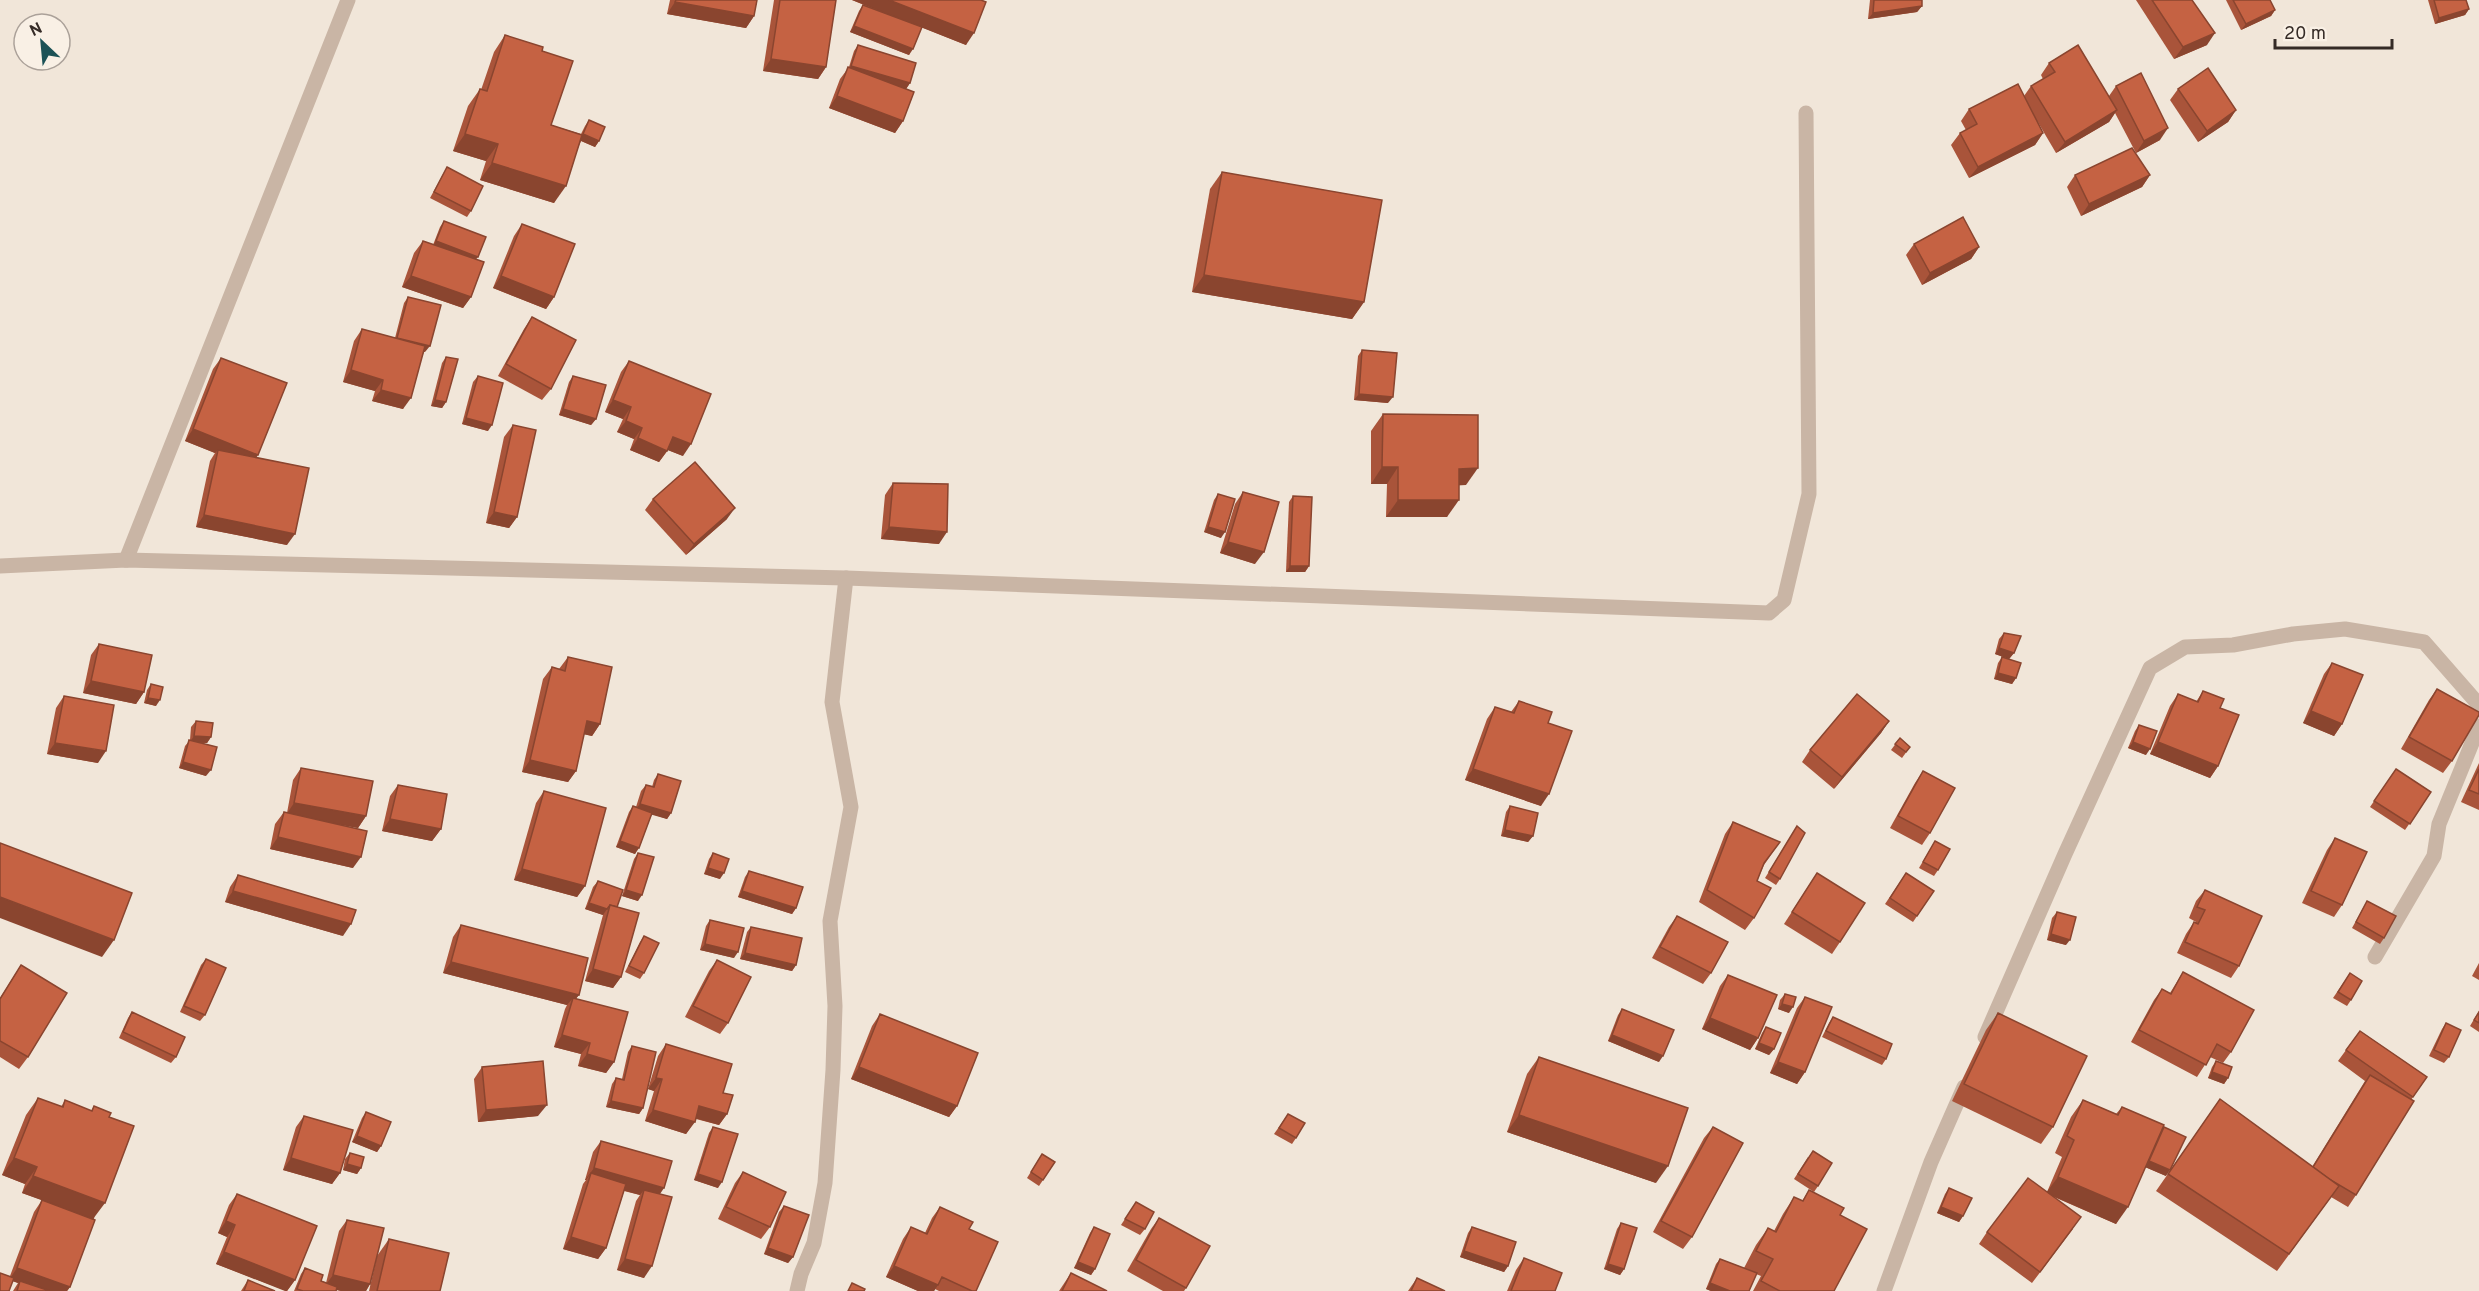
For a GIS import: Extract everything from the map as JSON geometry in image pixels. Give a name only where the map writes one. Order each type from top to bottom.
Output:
[{"type":"street","points":[[126,560],[348,0]]},
{"type":"street","points":[[0,566],[126,560],[846,578],[1769,613],[1784,600],[1809,494],[1806,114]]},
{"type":"street","points":[[797,1291],[801,1274],[814,1243],[825,1183],[835,1006],[830,921],[852,807],[832,702],[846,578]]},
{"type":"street","points":[[1979,1052],[2065,854],[2150,668],[2185,647],[2233,645],[2293,634],[2344,629],[2424,642],[2479,705]]},
{"type":"street","points":[[2375,957],[2434,856],[2439,824],[2479,726]]},
{"type":"street","points":[[1884,1291],[1931,1162],[1970,1074]]},
{"type":"building","points":[[676,0],[757,0],[754,16],[675,2]]},
{"type":"building","points":[[780,0],[836,0],[826,67],[771,59]]},
{"type":"building","points":[[889,0],[981,0],[986,2],[974,33]]},
{"type":"building","points":[[1874,0],[1922,0],[1922,6],[1873,13]]},
{"type":"building","points":[[2152,0],[2192,0],[2215,33],[2183,47]]},
{"type":"building","points":[[2233,0],[2270,0],[2275,10],[2246,24]]},
{"type":"building","points":[[2434,0],[2466,0],[2469,9],[2439,18]]},
{"type":"building","points":[[863,5],[922,27],[913,49],[854,26]]},
{"type":"building","points":[[505,35],[543,47],[542,51],[573,61],[551,125],[582,135],[566,186],[492,163],[498,144],[465,134],[480,89],[487,91]]},
{"type":"building","points":[[858,45],[916,63],[910,83],[851,66]]},
{"type":"building","points":[[2078,45],[2117,110],[2065,142],[2031,86],[2055,72],[2049,63]]},
{"type":"building","points":[[848,67],[914,92],[903,121],[837,96]]},
{"type":"building","points":[[2208,68],[2236,110],[2207,131],[2178,89]]},
{"type":"building","points":[[2141,73],[2168,128],[2144,141],[2116,86]]},
{"type":"building","points":[[2018,84],[2043,133],[1978,167],[1960,133],[1977,124],[1969,109]]},
{"type":"building","points":[[589,120],[605,127],[599,141],[583,134]]},
{"type":"building","points":[[2132,148],[2150,175],[2089,204],[2075,175]]},
{"type":"building","points":[[447,167],[483,186],[471,211],[434,192]]},
{"type":"building","points":[[1222,172],[1382,200],[1364,302],[1204,275]]},
{"type":"building","points":[[1963,217],[1979,247],[1930,273],[1914,244]]},
{"type":"building","points":[[444,221],[486,237],[478,257],[436,241]]},
{"type":"building","points":[[522,224],[575,244],[554,297],[501,276]]},
{"type":"building","points":[[423,241],[484,262],[471,297],[411,276]]},
{"type":"building","points":[[408,297],[441,305],[430,346],[397,338]]},
{"type":"building","points":[[532,317],[576,340],[551,389],[506,364]]},
{"type":"building","points":[[362,329],[425,346],[411,398],[381,390],[383,380],[351,370]]},
{"type":"building","points":[[1362,350],[1397,353],[1393,397],[1359,394]]},
{"type":"building","points":[[446,357],[458,359],[446,402],[435,400]]},
{"type":"building","points":[[221,358],[287,383],[258,455],[193,429]]},
{"type":"building","points":[[629,361],[711,394],[691,444],[673,437],[667,451],[638,438],[642,428],[626,421],[631,407],[613,400]]},
{"type":"building","points":[[478,376],[503,383],[492,425],[466,418]]},
{"type":"building","points":[[573,376],[606,385],[596,419],[563,409]]},
{"type":"building","points":[[1383,414],[1478,415],[1478,468],[1459,469],[1459,500],[1398,500],[1398,467],[1382,467]]},
{"type":"building","points":[[513,425],[536,430],[517,517],[494,512]]},
{"type":"building","points":[[218,450],[309,468],[295,534],[204,515]]},
{"type":"building","points":[[695,462],[735,508],[694,544],[653,499]]},
{"type":"building","points":[[893,483],[948,484],[947,532],[889,527]]},
{"type":"building","points":[[1243,492],[1279,502],[1264,552],[1228,542]]},
{"type":"building","points":[[1218,494],[1235,499],[1225,532],[1208,527]]},
{"type":"building","points":[[1293,496],[1312,497],[1309,566],[1290,566]]},
{"type":"building","points":[[2004,633],[2021,636],[2014,653],[1999,648]]},
{"type":"building","points":[[99,644],[152,655],[144,692],[91,681]]},
{"type":"building","points":[[568,657],[612,667],[600,724],[587,721],[576,771],[530,760],[552,667],[565,671]]},
{"type":"building","points":[[2002,657],[2021,663],[2016,678],[1998,673]]},
{"type":"building","points":[[2332,663],[2363,675],[2342,724],[2311,711]]},
{"type":"building","points":[[151,684],[163,687],[160,700],[148,698]]},
{"type":"building","points":[[2437,689],[2479,712],[2452,761],[2409,737]]},
{"type":"building","points":[[2203,691],[2224,699],[2220,708],[2239,715],[2218,766],[2158,742],[2178,694],[2198,702]]},
{"type":"building","points":[[1857,694],[1889,721],[1842,777],[1810,750]]},
{"type":"building","points":[[64,696],[114,705],[106,751],[55,743]]},
{"type":"building","points":[[1519,701],[1552,712],[1548,723],[1572,731],[1549,794],[1473,769],[1495,707],[1514,713]]},
{"type":"building","points":[[196,721],[213,723],[211,737],[194,736]]},
{"type":"building","points":[[2139,725],[2157,731],[2150,749],[2133,742]]},
{"type":"building","points":[[1900,738],[1910,747],[1906,752],[1895,744]]},
{"type":"building","points":[[189,740],[217,747],[211,770],[183,762]]},
{"type":"building","points":[[301,768],[373,781],[366,816],[294,803]]},
{"type":"building","points":[[2396,769],[2431,792],[2410,824],[2374,801]]},
{"type":"building","points":[[2479,769],[2479,794],[2469,790]]},
{"type":"building","points":[[1923,771],[1955,788],[1930,833],[1898,816]]},
{"type":"building","points":[[658,774],[681,781],[671,813],[640,804],[646,785],[654,787]]},
{"type":"building","points":[[398,785],[447,794],[441,829],[390,819]]},
{"type":"building","points":[[544,791],[606,808],[585,886],[522,869]]},
{"type":"building","points":[[633,806],[652,813],[639,848],[620,841]]},
{"type":"building","points":[[1510,806],[1538,813],[1533,836],[1505,830]]},
{"type":"building","points":[[284,812],[367,831],[361,857],[278,837]]},
{"type":"building","points":[[1733,822],[1780,842],[1764,863],[1757,881],[1771,888],[1754,918],[1707,890]]},
{"type":"building","points":[[1797,826],[1805,833],[1780,879],[1769,872]]},
{"type":"building","points":[[2335,838],[2367,852],[2342,905],[2311,891]]},
{"type":"building","points":[[1935,841],[1950,849],[1938,870],[1923,862]]},
{"type":"building","points":[[0,843],[132,893],[114,940],[0,897]]},
{"type":"building","points":[[638,853],[654,857],[642,895],[626,890]]},
{"type":"building","points":[[713,853],[729,859],[724,873],[708,868]]},
{"type":"building","points":[[749,871],[803,887],[796,908],[742,891]]},
{"type":"building","points":[[1817,873],[1865,903],[1840,942],[1792,912]]},
{"type":"building","points":[[1906,873],[1934,891],[1917,916],[1890,898]]},
{"type":"building","points":[[238,875],[356,910],[351,924],[233,891]]},
{"type":"building","points":[[598,881],[623,890],[617,907],[610,905],[607,909],[589,903]]},
{"type":"building","points":[[2205,890],[2262,916],[2239,966],[2185,942],[2194,922],[2198,924],[2205,910],[2197,907]]},
{"type":"building","points":[[2367,901],[2396,916],[2384,938],[2356,922]]},
{"type":"building","points":[[610,905],[639,913],[621,977],[593,969]]},
{"type":"building","points":[[2057,912],[2076,917],[2070,940],[2051,934]]},
{"type":"building","points":[[1677,916],[1728,942],[1711,973],[1660,947]]},
{"type":"building","points":[[710,920],[744,928],[738,952],[705,944]]},
{"type":"building","points":[[461,925],[588,958],[579,995],[451,962]]},
{"type":"building","points":[[751,927],[802,938],[796,965],[745,953]]},
{"type":"building","points":[[644,936],[659,943],[644,973],[629,966]]},
{"type":"building","points":[[206,959],[226,968],[205,1015],[184,1006]]},
{"type":"building","points":[[717,960],[751,977],[728,1023],[693,1006]]},
{"type":"building","points":[[21,965],[67,993],[28,1057],[0,1041],[0,999]]},
{"type":"building","points":[[2183,972],[2254,1010],[2231,1052],[2217,1044],[2206,1065],[2139,1030],[2162,989],[2171,994]]},
{"type":"building","points":[[2350,973],[2362,981],[2351,1000],[2338,992]]},
{"type":"building","points":[[1728,975],[1777,995],[1758,1038],[1710,1018]]},
{"type":"building","points":[[1785,994],[1796,997],[1793,1007],[1782,1004]]},
{"type":"building","points":[[1805,997],[1832,1007],[1805,1072],[1778,1062]]},
{"type":"building","points":[[573,998],[628,1012],[614,1062],[587,1054],[590,1043],[562,1035]]},
{"type":"building","points":[[1622,1009],[1674,1030],[1663,1056],[1612,1035]]},
{"type":"building","points":[[132,1012],[185,1037],[176,1057],[123,1032]]},
{"type":"building","points":[[2479,1012],[2479,1023],[2474,1020]]},
{"type":"building","points":[[1998,1013],[2087,1056],[2053,1127],[1964,1084]]},
{"type":"building","points":[[880,1014],[978,1053],[957,1106],[859,1067]]},
{"type":"building","points":[[1833,1017],[1892,1044],[1886,1059],[1826,1031]]},
{"type":"building","points":[[2446,1023],[2461,1030],[2449,1057],[2434,1050]]},
{"type":"building","points":[[1766,1027],[1781,1033],[1774,1049],[1759,1043]]},
{"type":"building","points":[[2360,1031],[2427,1077],[2413,1097],[2346,1050]]},
{"type":"building","points":[[666,1044],[732,1064],[723,1093],[733,1095],[727,1114],[699,1106],[695,1122],[653,1110],[662,1079],[656,1078]]},
{"type":"building","points":[[632,1046],[656,1052],[643,1108],[611,1101],[616,1078],[624,1080]]},
{"type":"building","points":[[1539,1057],[1688,1108],[1668,1166],[1519,1115]]},
{"type":"building","points":[[543,1061],[547,1105],[486,1110],[482,1067]]},
{"type":"building","points":[[2216,1061],[2232,1067],[2228,1078],[2212,1072]]},
{"type":"building","points":[[2370,1075],[2414,1101],[2356,1195],[2313,1167]]},
{"type":"building","points":[[38,1098],[63,1107],[65,1100],[92,1111],[94,1106],[111,1113],[109,1117],[134,1126],[105,1203],[33,1176],[37,1167],[14,1158]]},
{"type":"building","points":[[2220,1099],[2339,1186],[2289,1254],[2168,1174]]},
{"type":"building","points":[[2083,1100],[2118,1115],[2122,1107],[2164,1125],[2128,1207],[2058,1177],[2074,1140],[2067,1136]]},
{"type":"building","points":[[366,1112],[391,1122],[381,1146],[357,1136]]},
{"type":"building","points":[[1288,1114],[1305,1123],[1296,1138],[1279,1128]]},
{"type":"building","points":[[304,1116],[353,1130],[340,1173],[291,1158]]},
{"type":"building","points":[[713,1127],[738,1134],[722,1182],[698,1174]]},
{"type":"building","points":[[1713,1127],[1743,1143],[1692,1237],[1661,1221]]},
{"type":"building","points":[[2164,1127],[2186,1137],[2170,1170],[2149,1161]]},
{"type":"building","points":[[601,1141],[672,1161],[664,1188],[594,1168]]},
{"type":"building","points":[[1813,1151],[1832,1163],[1818,1186],[1798,1174]]},
{"type":"building","points":[[350,1153],[364,1157],[361,1168],[347,1164]]},
{"type":"building","points":[[1042,1154],[1055,1162],[1043,1180],[1031,1172]]},
{"type":"building","points":[[743,1172],[786,1192],[770,1227],[726,1207]]},
{"type":"building","points":[[591,1173],[626,1184],[606,1248],[571,1237]]},
{"type":"building","points":[[2028,1178],[2081,1217],[2040,1272],[1987,1232]]},
{"type":"building","points":[[1949,1188],[1972,1198],[1963,1216],[1941,1207]]},
{"type":"building","points":[[644,1190],[672,1197],[652,1266],[625,1259]]},
{"type":"building","points":[[1809,1190],[1844,1208],[1840,1215],[1867,1229],[1834,1291],[1780,1291],[1761,1281],[1773,1259],[1756,1251],[1768,1228],[1776,1232],[1794,1197],[1803,1201]]},
{"type":"building","points":[[237,1194],[317,1226],[295,1280],[224,1252],[235,1225],[226,1221]]},
{"type":"building","points":[[42,1200],[95,1220],[70,1287],[17,1268]]},
{"type":"building","points":[[1136,1202],[1154,1212],[1145,1229],[1125,1219]]},
{"type":"building","points":[[784,1206],[809,1215],[793,1257],[768,1248]]},
{"type":"building","points":[[940,1207],[973,1222],[969,1229],[998,1242],[976,1291],[942,1277],[938,1285],[894,1266],[911,1227],[927,1234]]},
{"type":"building","points":[[1159,1218],[1210,1246],[1186,1288],[1136,1260]]},
{"type":"building","points":[[347,1220],[384,1228],[370,1284],[333,1275]]},
{"type":"building","points":[[1621,1223],[1637,1228],[1624,1269],[1608,1264]]},
{"type":"building","points":[[1094,1227],[1110,1234],[1095,1269],[1078,1262]]},
{"type":"building","points":[[1472,1227],[1516,1242],[1508,1266],[1464,1251]]},
{"type":"building","points":[[389,1239],[449,1253],[440,1291],[377,1291]]},
{"type":"building","points":[[1524,1258],[1562,1273],[1555,1291],[1511,1291]]},
{"type":"building","points":[[1720,1259],[1757,1273],[1749,1291],[1730,1291],[1710,1283]]},
{"type":"building","points":[[305,1268],[323,1275],[321,1281],[337,1287],[336,1291],[297,1289]]},
{"type":"building","points":[[0,1273],[14,1278],[9,1291],[0,1291]]},
{"type":"building","points":[[1071,1273],[1107,1291],[1062,1291]]},
{"type":"building","points":[[1417,1278],[1445,1291],[1411,1291]]},
{"type":"building","points":[[248,1280],[275,1291],[244,1291]]},
{"type":"building","points":[[20,1281],[50,1291],[17,1291]]},
{"type":"building","points":[[852,1283],[865,1289],[864,1291],[848,1291]]}]
